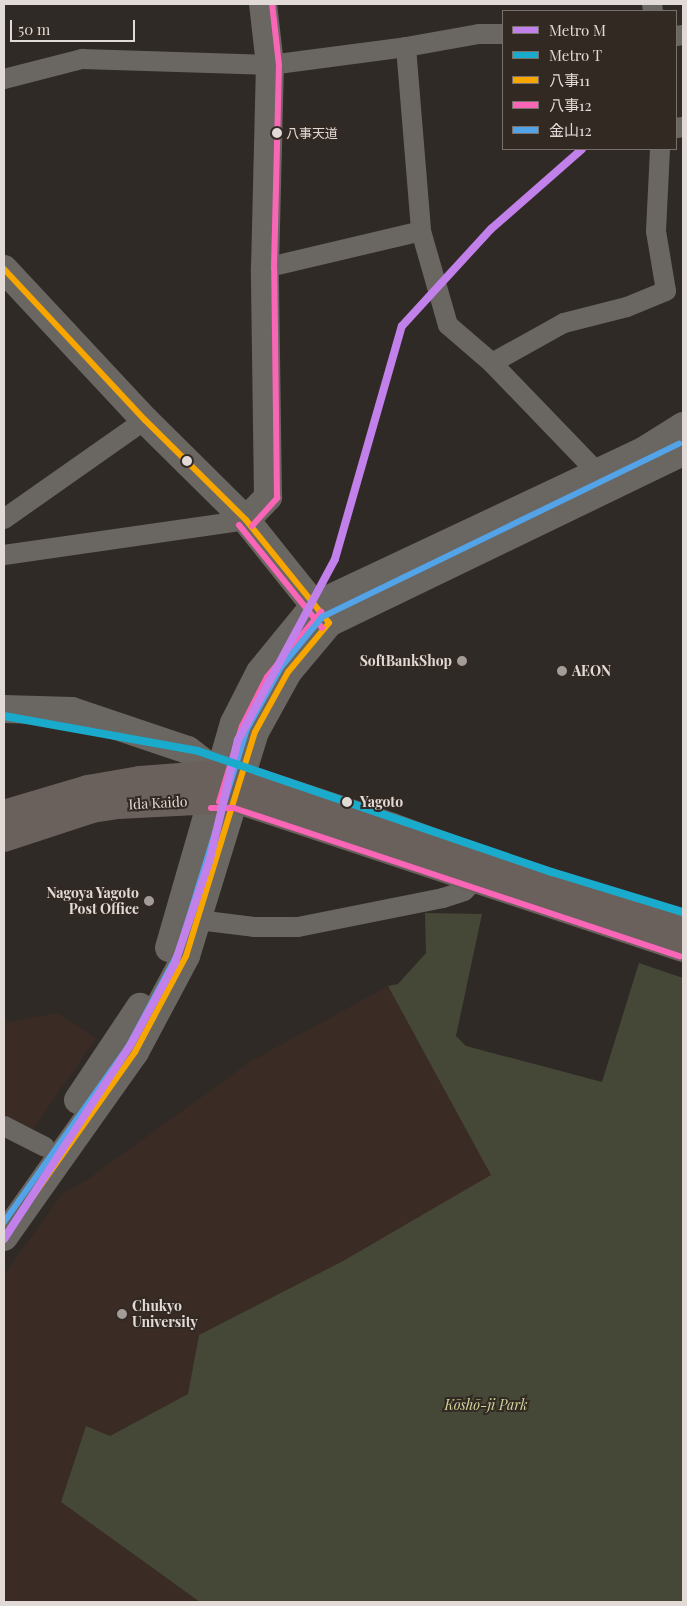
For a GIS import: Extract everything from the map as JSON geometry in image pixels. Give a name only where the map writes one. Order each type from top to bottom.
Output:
[{"type":"highway","name":"Ida Kaido","points":[[4,814],[88,789],[227,788],[392,827],[519,874],[683,925]]},
{"type":"highway","name":"Ida Kaido","points":[[4,838],[92,810],[227,788],[474,881],[683,948]]},
{"type":"street","points":[[4,558],[246,520],[268,497],[265,268],[270,65],[264,4]]},
{"type":"street","points":[[4,79],[82,58],[270,65],[406,47],[479,34],[502,34]]},
{"type":"street","points":[[406,47],[421,231],[448,325],[492,363],[597,472]]},
{"type":"street","points":[[492,363],[564,323],[627,307],[666,291],[656,231],[660,150]]},
{"type":"street","points":[[265,268],[421,231]]},
{"type":"street","points":[[4,269],[145,420],[246,520],[321,614]]},
{"type":"street","points":[[4,520],[145,420]]},
{"type":"street","points":[[4,1237],[135,1052],[186,956],[198,920],[227,788],[234,723],[260,672],[321,614],[597,472],[643,451],[683,426]]},
{"type":"street","points":[[321,614],[683,452]]},
{"type":"street","points":[[4,709],[72,711],[188,750],[227,788]]},
{"type":"street","points":[[4,1206],[119,1040],[170,946],[227,788]]},
{"type":"street","points":[[198,920],[254,927],[298,927],[443,898],[464,891],[474,881]]},
{"type":"street","points":[[4,1126],[45,1147]]},
{"type":"shaded area","name":"Chukyo University","points":[[388,986],[492,1175],[343,1261],[199,1335],[188,1394],[110,1436],[86,1426],[61,1502],[200,1602],[4,1602],[4,1275],[63,1193],[84,1182],[250,1062]]},
{"type":"shaded area","points":[[57,1013],[96,1038],[33,1129],[4,1118],[4,1023]]},
{"type":"green space","name":"Kōshō-ji Park","points":[[425,913],[482,914],[456,1036],[466,1046],[602,1082],[639,963],[683,978],[683,1602],[200,1602],[61,1502],[86,1426],[110,1436],[188,1394],[199,1335],[343,1261],[491,1175],[388,986],[398,984],[426,953]]},
{"type":"metro line","name":"M","points":[[4,1239],[130,1046],[175,963],[210,859],[238,740],[335,559],[402,326],[491,229],[581,150]]},
{"type":"metro line","name":"T","points":[[4,716],[198,751],[552,872],[683,912]]},
{"type":"transit line","name":"八事12","points":[[252,526],[277,498],[274,268],[279,65],[272,4]]},
{"type":"transit line","name":"八事11","points":[[4,269],[145,420],[246,520],[329,623]]},
{"type":"transit line","name":"金山12","points":[[4,1222],[128,1047],[178,953],[247,729],[281,667],[322,617],[679,444]]},
{"type":"transit line","name":"八事12","points":[[239,525],[322,628]]},
{"type":"transit line","name":"八事12","points":[[219,802],[242,726],[267,677],[321,612]]},
{"type":"transit line","name":"八事11","points":[[4,1237],[135,1052],[186,956],[255,732],[288,672],[329,623]]},
{"type":"transit line","name":"八事12","points":[[211,808],[234,808],[680,956]]},
{"type":"place","name":"八事天道","points":[[277,133]]},
{"type":"place","name":"SoftBankShop","points":[[462,661]]},
{"type":"place","name":"AEON","points":[[562,671]]},
{"type":"place","name":"Yagoto","points":[[347,802]]},
{"type":"place","name":"Nagoya Yagoto Post Office","points":[[149,901]]},
{"type":"place","name":"Chukyo University","points":[[122,1314]]}]
